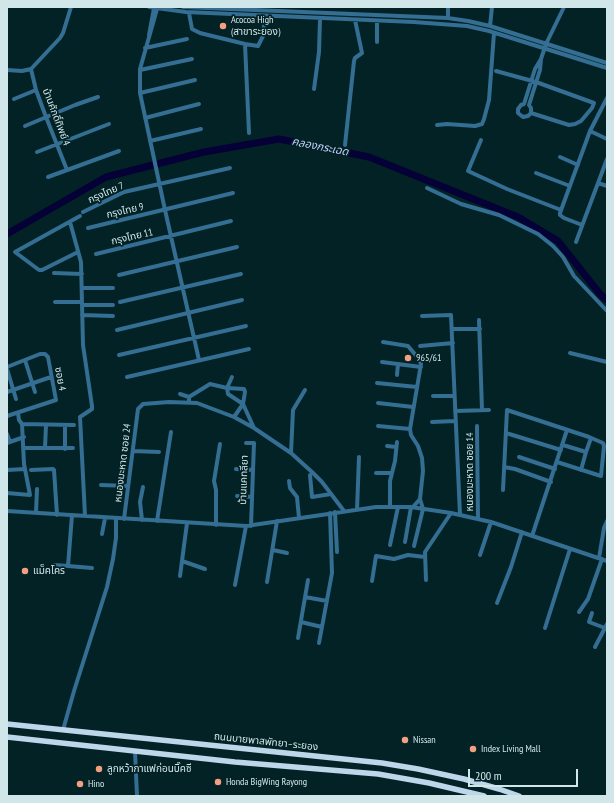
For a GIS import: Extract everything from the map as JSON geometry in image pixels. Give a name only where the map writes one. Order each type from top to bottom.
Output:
[{"type":"highway","name":"ถนนบายพาสพัทยา–ระยอง","points":[[7,724],[382,763],[464,779],[499,788],[519,796]]},
{"type":"highway","points":[[7,737],[247,763],[378,774],[429,783],[484,796]]},
{"type":"street","points":[[7,70],[31,70],[60,38],[63,33],[70,7]]},
{"type":"street","points":[[149,7],[189,9],[263,9],[275,11],[448,18],[490,26],[607,63]]},
{"type":"street","points":[[183,7],[189,9],[265,16],[460,25],[494,33],[607,68]]},
{"type":"street","points":[[320,7],[320,13]]},
{"type":"street","points":[[448,7],[448,18]]},
{"type":"street","points":[[490,26],[492,7]]},
{"type":"street","points":[[527,105],[540,70],[544,49],[564,7]]},
{"type":"street","points":[[156,8],[140,70],[140,93],[164,210],[199,360]]},
{"type":"street","points":[[189,9],[192,29],[208,35],[258,46],[263,36],[265,16]]},
{"type":"street","points":[[275,11],[275,16]]},
{"type":"street","points":[[413,17],[413,22]]},
{"type":"street","points":[[314,89],[319,52],[320,19]]},
{"type":"street","points":[[345,145],[354,61],[355,58],[362,53],[355,20]]},
{"type":"street","points":[[377,21],[377,42]]},
{"type":"street","points":[[438,125],[447,124],[474,126],[482,124],[489,100],[494,33]]},
{"type":"street","points":[[145,48],[187,39]]},
{"type":"street","points":[[245,44],[249,133]]},
{"type":"street","points":[[140,70],[192,59]]},
{"type":"street","points":[[531,113],[531,110],[527,105],[531,81],[534,69],[541,59]]},
{"type":"street","name":"บ้านศักดิ์ทิพย์ 4","points":[[31,70],[36,90],[67,170]]},
{"type":"street","points":[[496,71],[536,82],[594,103],[592,108],[581,121],[569,125],[531,113]]},
{"type":"street","points":[[140,93],[195,80]]},
{"type":"street","points":[[14,99],[36,90]]},
{"type":"street","points":[[25,126],[98,97]]},
{"type":"street","points":[[582,225],[560,215],[590,131],[607,98]]},
{"type":"street","points":[[145,118],[199,104]]},
{"type":"street","points":[[527,105],[519,106],[518,109],[520,115],[526,117],[531,113]]},
{"type":"street","points":[[37,152],[109,124]]},
{"type":"street","points":[[150,141],[201,129]]},
{"type":"street","points":[[590,131],[607,139]]},
{"type":"street","points":[[481,140],[468,172],[561,210]]},
{"type":"street","points":[[48,177],[119,151]]},
{"type":"street","points":[[560,157],[578,165]]},
{"type":"street","points":[[576,242],[607,159]]},
{"type":"street","name":"กรุงไทย 7","points":[[78,252],[42,270],[39,270],[15,252],[124,192],[230,168]]},
{"type":"street","points":[[536,173],[570,186]]},
{"type":"street","points":[[598,183],[607,186]]},
{"type":"street","points":[[427,188],[461,204],[499,215],[538,234],[563,257],[574,276],[607,311]]},
{"type":"street","name":"กรุงไทย 9","points":[[88,228],[234,193]]},
{"type":"street","name":"กรุงไทย 11","points":[[96,254],[232,221]]},
{"type":"street","points":[[70,222],[82,274],[83,344],[92,406],[92,409],[80,417],[85,516]]},
{"type":"street","points":[[119,275],[237,247]]},
{"type":"street","points":[[54,273],[82,274]]},
{"type":"street","points":[[120,302],[241,274]]},
{"type":"street","points":[[82,288],[114,288]]},
{"type":"street","points":[[116,330],[242,300]]},
{"type":"street","points":[[55,302],[113,305]]},
{"type":"street","points":[[82,315],[113,316]]},
{"type":"street","points":[[422,316],[452,315],[454,396],[460,515]]},
{"type":"street","points":[[479,320],[482,410]]},
{"type":"street","points":[[119,355],[246,326]]},
{"type":"street","points":[[452,329],[480,329]]},
{"type":"street","points":[[383,342],[408,346],[419,360],[421,367],[410,429],[411,435],[418,446],[422,458],[423,479],[420,499],[423,509],[414,546]]},
{"type":"street","points":[[420,346],[453,343]]},
{"type":"street","points":[[127,377],[249,349]]},
{"type":"street","points":[[570,353],[607,362]]},
{"type":"street","name":"ซอย 4","points":[[7,368],[42,354],[45,354],[48,357],[56,400],[18,413]]},
{"type":"street","points":[[25,360],[36,392]]},
{"type":"street","points":[[382,362],[421,367]]},
{"type":"street","points":[[397,375],[398,364]]},
{"type":"street","points":[[7,368],[16,399]]},
{"type":"street","points":[[7,392],[51,377]]},
{"type":"street","points":[[232,377],[227,388],[228,394],[243,404]]},
{"type":"street","points":[[377,382],[417,387]]},
{"type":"street","points":[[180,394],[189,396],[210,384],[227,388],[244,389],[243,404],[254,428]]},
{"type":"street","points":[[291,453],[293,410],[305,390]]},
{"type":"street","points":[[189,396],[189,402],[197,403],[234,417],[254,428],[291,453],[312,472],[344,511]]},
{"type":"street","points":[[433,396],[454,396]]},
{"type":"street","name":"หนองมะหาด ซอย 24","points":[[124,519],[138,409],[143,404],[189,402]]},
{"type":"street","points":[[378,403],[413,407]]},
{"type":"street","points":[[234,417],[243,404]]},
{"type":"street","points":[[455,411],[490,410]]},
{"type":"street","points":[[503,490],[507,410],[603,443],[601,476],[557,462]]},
{"type":"street","points":[[7,416],[18,413],[19,420],[22,424],[25,469],[30,495],[7,493]]},
{"type":"street","points":[[432,422],[455,421]]},
{"type":"street","points":[[22,424],[74,425]]},
{"type":"street","points":[[45,448],[46,425]]},
{"type":"street","points":[[66,426],[66,449]]},
{"type":"street","points":[[378,426],[410,429]]},
{"type":"street","name":"หนองมะหาด ซอย 14","points":[[477,426],[478,519]]},
{"type":"street","points":[[532,536],[567,430]]},
{"type":"street","points":[[157,521],[171,432]]},
{"type":"street","points":[[506,433],[561,450]]},
{"type":"street","points":[[7,434],[8,442],[24,437]]},
{"type":"street","points":[[581,470],[591,438]]},
{"type":"street","points":[[390,507],[390,481],[395,461],[396,442]]},
{"type":"street","name":"บ้านแคทลียา","points":[[235,586],[248,526],[252,496],[254,443],[246,443]]},
{"type":"street","points":[[216,525],[216,490],[214,481],[220,444]]},
{"type":"street","points":[[563,444],[586,452]]},
{"type":"street","points":[[387,446],[396,447]]},
{"type":"street","points":[[24,448],[73,448]]},
{"type":"street","points":[[132,451],[159,452]]},
{"type":"street","points":[[357,510],[360,457]]},
{"type":"street","points":[[519,457],[555,469]]},
{"type":"street","points":[[504,467],[515,469],[550,482]]},
{"type":"street","points":[[7,470],[25,469]]},
{"type":"street","points":[[236,469],[253,470]]},
{"type":"street","points":[[31,470],[54,470],[58,514]]},
{"type":"street","points":[[376,473],[392,473]]},
{"type":"street","points":[[310,475],[312,497],[331,494]]},
{"type":"street","points":[[289,481],[290,488],[297,497],[299,518]]},
{"type":"street","points":[[101,485],[128,486]]},
{"type":"street","points":[[142,520],[140,502],[143,487]]},
{"type":"street","points":[[36,513],[37,490]]},
{"type":"street","points":[[237,496],[252,496]]},
{"type":"street","points":[[405,542],[412,507],[420,499]]},
{"type":"street","points":[[7,511],[248,526],[344,511],[390,507],[412,507],[451,513],[491,522],[603,560]]},
{"type":"street","points":[[390,544],[398,507]]},
{"type":"street","points":[[333,513],[337,552]]},
{"type":"street","points":[[319,643],[332,570],[333,513]]},
{"type":"street","points":[[426,580],[425,552],[451,513]]},
{"type":"street","points":[[68,566],[72,516]]},
{"type":"street","points":[[102,534],[105,518]]},
{"type":"street","points":[[63,730],[107,587],[116,538],[116,518]]},
{"type":"street","points":[[579,612],[588,599],[603,560],[604,528],[607,521]]},
{"type":"street","points":[[267,582],[277,522]]},
{"type":"street","points":[[480,555],[491,522]]},
{"type":"street","points":[[180,576],[187,523]]},
{"type":"street","points":[[497,603],[511,567],[522,532]]},
{"type":"street","points":[[544,628],[570,549]]},
{"type":"street","points":[[273,550],[287,553]]},
{"type":"street","points":[[372,581],[376,556],[394,559],[408,555],[425,557]]},
{"type":"street","points":[[182,562],[204,569]]},
{"type":"street","points":[[54,565],[92,568]]},
{"type":"street","points":[[298,638],[308,580]]},
{"type":"street","points":[[305,597],[327,601]]},
{"type":"street","points":[[592,613],[589,622],[606,626],[595,647]]},
{"type":"street","points":[[301,622],[322,627]]},
{"type":"street","points":[[135,751],[138,796]]},
{"type":"waterway","name":"คลองกระเฉด","points":[[7,234],[106,177],[204,152],[279,139],[369,157],[518,217],[558,241],[600,294],[607,300]]},
{"type":"place","name":"Acocoa High (สาขาระยอง)","points":[[223,26]]},
{"type":"place","name":"965/61","points":[[408,358]]},
{"type":"place","name":"แม็คโคร","points":[[25,571]]},
{"type":"place","name":"Nissan","points":[[405,740]]},
{"type":"place","name":"Index Living Mall","points":[[473,749]]},
{"type":"place","name":"ลูกหว้ากาแฟก่อนบิ๊คซี","points":[[99,769]]},
{"type":"place","name":"Honda BigWing Rayong","points":[[218,782]]},
{"type":"place","name":"Hino","points":[[80,784]]}]
